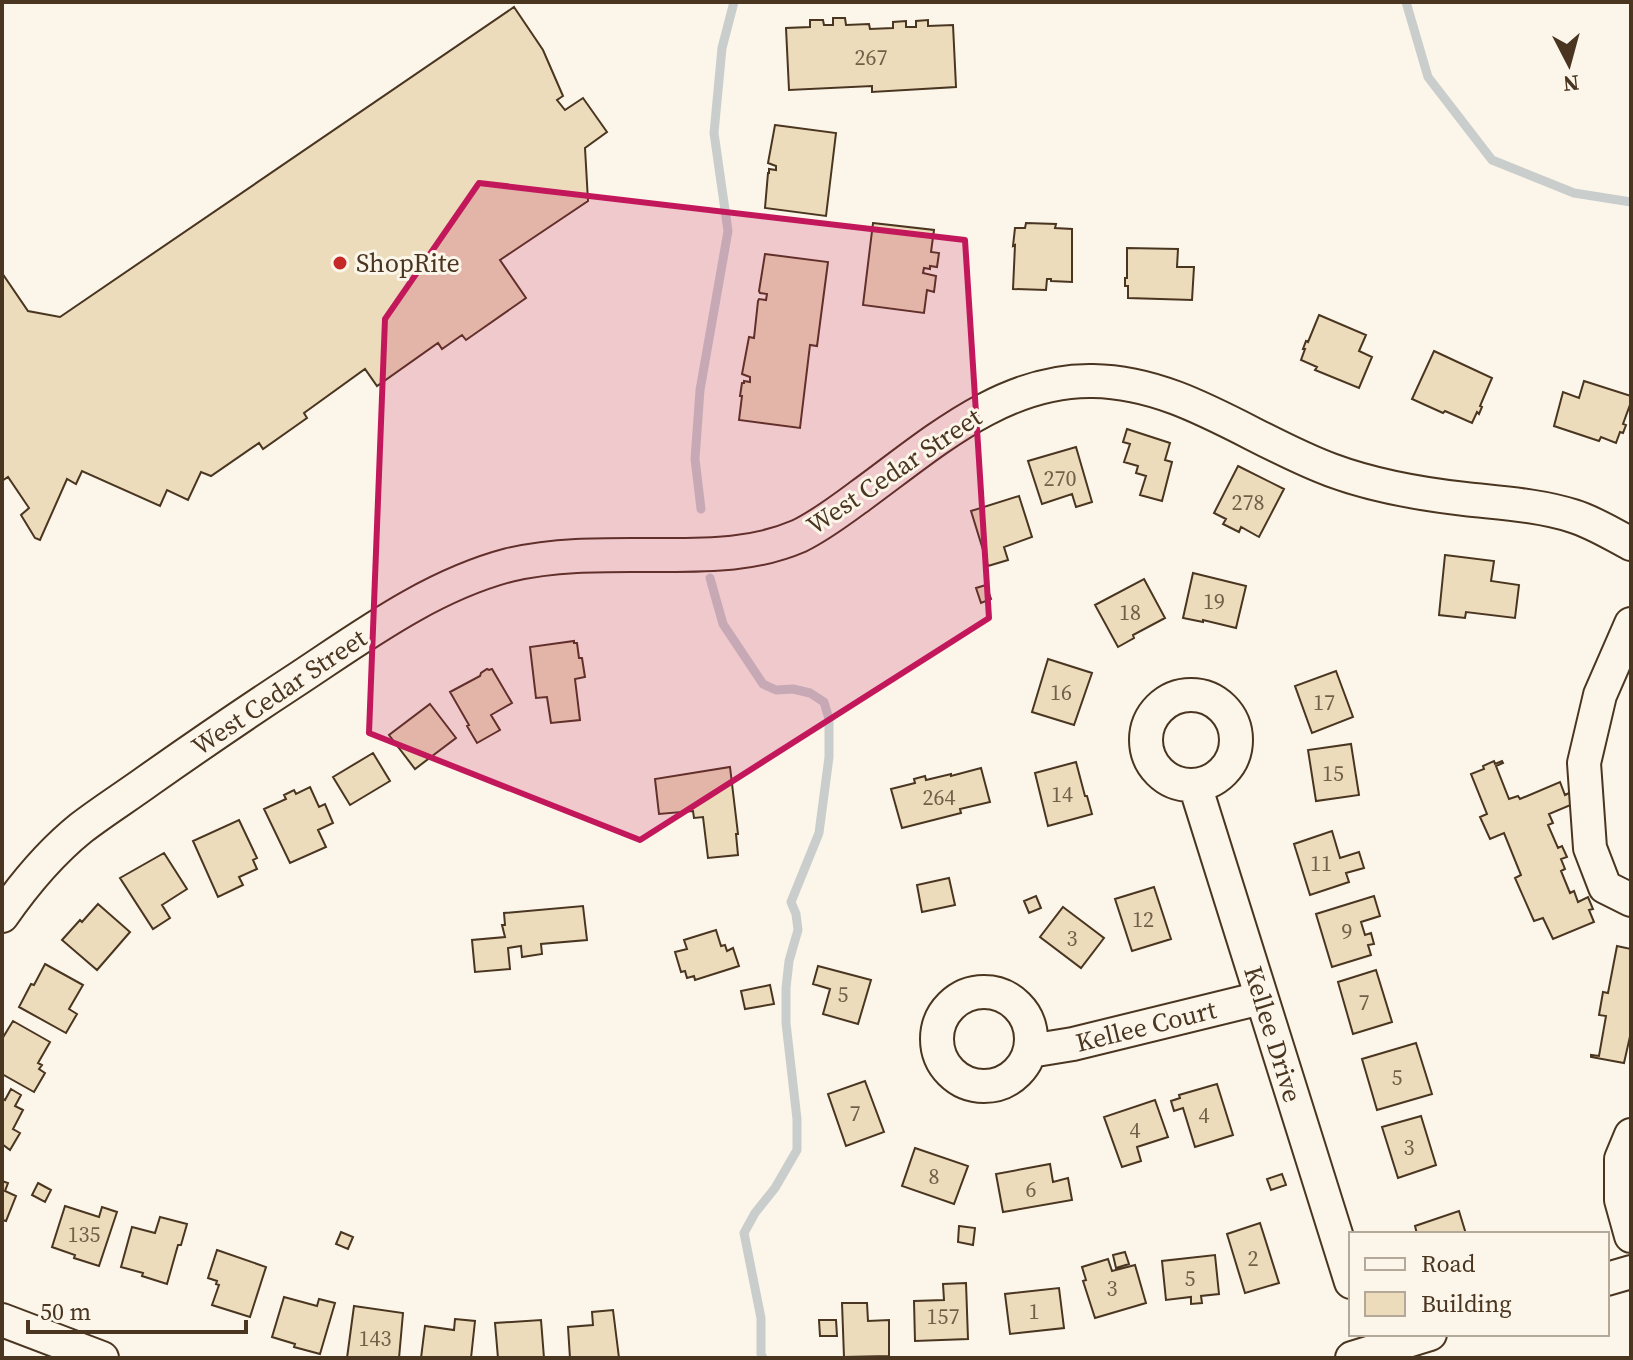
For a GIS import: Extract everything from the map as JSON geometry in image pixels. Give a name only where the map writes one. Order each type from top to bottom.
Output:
[{"type":"street","name":"West Cedar Street","points":[[2,916],[42,864],[82,828],[239,717],[386,622],[440,591],[509,565],[547,559],[715,555],[770,547],[818,525],[984,409],[1059,382],[1092,381],[1144,387],[1169,394],[1294,455],[1370,483],[1575,516],[1631,544]]},
{"type":"street","points":[[1631,624],[1600,695],[1584,763],[1590,848],[1605,887],[1631,900]]},
{"type":"street","name":"Kellee Drive","points":[[1195,785],[1349,1276]]},
{"type":"street","name":"Kellee Court","points":[[1030,1051],[1073,1044],[1261,998]]},
{"type":"street","points":[[1631,1135],[1621,1159],[1621,1200],[1631,1236]]},
{"type":"street","points":[[1609,1278],[1631,1272]]},
{"type":"street","points":[[2,1320],[102,1358]]},
{"type":"street","points":[[1364,1348],[1421,1336]]},
{"type":"highlighted area","points":[[479,183],[965,240],[989,618],[640,840],[369,733],[385,319]]},
{"type":"building","points":[[514,7],[543,50],[563,96],[557,100],[565,110],[583,98],[607,132],[585,148],[588,201],[500,260],[526,298],[466,340],[462,335],[442,349],[438,343],[377,386],[365,369],[304,413],[307,418],[263,449],[259,443],[211,476],[201,472],[188,500],[167,490],[160,506],[82,471],[76,484],[67,479],[40,540],[35,538],[21,515],[29,508],[8,477],[2,481],[2,273],[28,311],[60,317]]},
{"type":"building","points":[[833,18],[845,18],[846,25],[869,24],[870,29],[893,28],[893,22],[906,21],[906,27],[916,27],[916,21],[928,20],[928,26],[953,25],[956,87],[872,92],[872,86],[789,90],[786,28],[810,27],[810,20],[823,20],[824,25],[833,25]]},
{"type":"building","points":[[775,125],[836,133],[826,216],[765,208],[769,169],[776,170],[776,166],[768,163]]},
{"type":"building","points":[[873,223],[934,230],[931,252],[939,253],[937,267],[924,268],[923,273],[936,276],[934,292],[927,290],[924,313],[863,305]]},
{"type":"building","points":[[1026,223],[1056,224],[1055,228],[1072,229],[1072,282],[1047,279],[1046,290],[1013,289],[1015,228],[1025,228]]},
{"type":"building","points":[[1127,248],[1178,249],[1177,267],[1194,267],[1192,300],[1128,298],[1128,286],[1125,286]]},
{"type":"building","points":[[765,254],[828,262],[817,346],[810,345],[800,428],[739,420],[742,383],[750,382],[750,377],[742,374],[749,337],[754,338],[758,301],[766,300],[767,294],[759,291]]},
{"type":"building","points":[[1319,315],[1366,335],[1359,351],[1372,357],[1359,388],[1315,370],[1317,367],[1301,360],[1306,341]]},
{"type":"building","points":[[1434,351],[1492,378],[1479,414],[1477,412],[1472,423],[1412,399]]},
{"type":"building","points":[[1584,381],[1631,396],[1623,424],[1626,425],[1616,443],[1601,437],[1599,441],[1554,426],[1563,392],[1579,398]]},
{"type":"building","points":[[1127,429],[1170,443],[1165,460],[1172,462],[1162,501],[1140,495],[1146,476],[1136,473],[1138,466],[1124,462],[1130,444],[1123,442]]},
{"type":"building","points":[[1076,447],[1092,502],[1076,507],[1072,494],[1042,504],[1028,461]]},
{"type":"building","points":[[1238,466],[1284,489],[1259,537],[1241,527],[1239,532],[1223,524],[1226,519],[1214,513]]},
{"type":"building","points":[[1019,496],[1032,537],[1004,547],[1008,560],[988,566],[971,511]]},
{"type":"building","points":[[1445,555],[1494,561],[1491,581],[1519,585],[1515,618],[1466,612],[1465,618],[1439,615]]},
{"type":"building","points":[[1193,573],[1246,586],[1236,628],[1183,618]]},
{"type":"building","points":[[1144,579],[1165,618],[1118,647],[1095,605]]},
{"type":"building","points":[[986,585],[991,599],[981,603],[976,588]]},
{"type":"building","points":[[574,641],[579,658],[582,658],[585,677],[575,679],[580,720],[551,723],[547,697],[536,698],[530,647]]},
{"type":"building","points":[[1048,659],[1092,673],[1074,725],[1032,712]]},
{"type":"building","points":[[487,669],[492,669],[512,703],[491,715],[500,730],[477,743],[450,692]]},
{"type":"building","points":[[1336,671],[1353,717],[1312,733],[1295,686]]},
{"type":"building","points":[[430,704],[456,738],[415,769],[389,735]]},
{"type":"building","points":[[1351,744],[1359,795],[1316,801],[1308,750]]},
{"type":"building","points":[[373,753],[390,781],[350,805],[333,777]]},
{"type":"building","points":[[1494,761],[1495,764],[1503,763],[1496,766],[1509,799],[1518,796],[1520,799],[1560,782],[1565,795],[1569,793],[1573,804],[1549,814],[1553,823],[1548,825],[1558,848],[1562,846],[1567,857],[1561,859],[1565,869],[1561,871],[1570,893],[1574,891],[1578,902],[1588,897],[1594,922],[1553,939],[1543,918],[1534,921],[1515,878],[1521,875],[1504,833],[1490,839],[1480,817],[1487,814],[1471,774]]},
{"type":"building","points":[[1076,762],[1092,814],[1048,826],[1035,773]]},
{"type":"building","points":[[730,767],[738,855],[708,858],[703,817],[694,818],[693,811],[659,814],[655,779]]},
{"type":"building","points":[[981,768],[990,802],[902,828],[891,789],[915,783],[914,779],[925,776],[926,780]]},
{"type":"building","points":[[310,787],[319,807],[325,804],[333,823],[318,830],[326,847],[290,863],[264,809],[286,799],[284,795],[294,790],[296,794]]},
{"type":"building","points":[[239,820],[257,858],[253,860],[257,869],[239,877],[243,885],[218,897],[193,841]]},
{"type":"building","points":[[1332,831],[1340,858],[1359,852],[1364,868],[1346,873],[1349,882],[1310,895],[1294,844]]},
{"type":"building","points":[[164,853],[187,889],[162,905],[170,918],[153,929],[120,878]]},
{"type":"building","points":[[949,878],[955,905],[922,912],[917,885]]},
{"type":"building","points":[[1154,887],[1171,939],[1132,951],[1115,899]]},
{"type":"building","points":[[1036,896],[1041,908],[1029,913],[1024,901]]},
{"type":"building","points":[[1374,896],[1380,916],[1361,922],[1365,935],[1371,933],[1374,944],[1368,945],[1371,955],[1332,967],[1316,914]]},
{"type":"building","points":[[98,904],[130,932],[97,970],[62,940]]},
{"type":"building","points":[[583,906],[587,940],[541,944],[542,954],[522,957],[521,946],[508,948],[510,969],[475,972],[472,940],[505,937],[502,925],[505,925],[504,913]]},
{"type":"building","points":[[1063,907],[1104,938],[1081,968],[1040,937]]},
{"type":"building","points":[[716,930],[721,946],[725,945],[727,951],[733,948],[739,966],[695,980],[694,976],[687,978],[685,971],[681,972],[675,952],[687,949],[684,940]]},
{"type":"building","points":[[1617,946],[1631,949],[1631,1032],[1624,1063],[1591,1057],[1599,1056],[1606,1016],[1599,1015],[1603,992],[1608,993]]},
{"type":"building","points":[[45,964],[83,985],[69,1009],[77,1014],[66,1033],[19,1007]]},
{"type":"building","points":[[818,966],[871,980],[858,1024],[823,1014],[830,989],[813,984]]},
{"type":"building","points":[[1376,970],[1392,1022],[1353,1034],[1338,982]]},
{"type":"building","points":[[770,985],[774,1004],[745,1009],[741,991]]},
{"type":"building","points":[[13,1021],[50,1042],[38,1063],[42,1065],[39,1069],[45,1073],[34,1092],[2,1074],[2,1039]]},
{"type":"building","points":[[1416,1043],[1432,1094],[1377,1110],[1362,1059]]},
{"type":"building","points":[[865,1081],[884,1132],[846,1146],[828,1094]]},
{"type":"building","points":[[1217,1084],[1233,1135],[1195,1147],[1183,1108],[1174,1111],[1171,1101],[1180,1098],[1179,1095]]},
{"type":"building","points":[[11,1089],[21,1095],[15,1106],[23,1110],[13,1129],[20,1133],[10,1150],[2,1144],[2,1098],[5,1100]]},
{"type":"building","points":[[1155,1100],[1168,1137],[1137,1147],[1141,1161],[1122,1167],[1104,1117]]},
{"type":"building","points":[[1421,1116],[1436,1165],[1398,1178],[1382,1127]]},
{"type":"building","points":[[915,1148],[968,1166],[954,1204],[902,1186]]},
{"type":"building","points":[[1050,1164],[1053,1182],[1068,1178],[1072,1200],[1003,1212],[996,1174]]},
{"type":"building","points":[[1282,1174],[1286,1185],[1271,1190],[1267,1179]]},
{"type":"building","points":[[2,1181],[8,1183],[5,1191],[16,1196],[6,1221],[2,1220]]},
{"type":"building","points":[[38,1183],[51,1190],[45,1202],[32,1195]]},
{"type":"building","points":[[65,1206],[99,1217],[102,1207],[117,1212],[99,1266],[52,1247]]},
{"type":"building","points":[[1459,1211],[1465,1232],[1416,1232],[1415,1226]]},
{"type":"building","points":[[160,1217],[187,1224],[167,1284],[121,1267],[132,1227],[155,1233]]},
{"type":"building","points":[[1260,1223],[1279,1283],[1245,1293],[1227,1234]]},
{"type":"building","points":[[959,1226],[975,1228],[973,1245],[958,1242]]},
{"type":"building","points":[[341,1232],[353,1237],[348,1249],[336,1244]]},
{"type":"building","points":[[217,1250],[266,1267],[250,1317],[212,1305],[219,1285],[208,1278]]},
{"type":"building","points":[[1125,1252],[1129,1264],[1116,1268],[1113,1255]]},
{"type":"building","points":[[1215,1255],[1219,1294],[1201,1296],[1202,1303],[1191,1304],[1191,1297],[1166,1300],[1162,1261]]},
{"type":"building","points":[[1108,1259],[1112,1271],[1135,1265],[1146,1303],[1095,1318],[1083,1281],[1086,1280],[1082,1267]]},
{"type":"building","points":[[966,1283],[968,1339],[915,1341],[914,1301],[944,1300],[943,1284]]},
{"type":"building","points":[[1059,1288],[1064,1328],[1010,1334],[1005,1294]]},
{"type":"building","points":[[284,1297],[317,1306],[319,1299],[335,1303],[320,1354],[272,1337]]},
{"type":"building","points":[[842,1303],[867,1303],[868,1321],[889,1320],[889,1356],[844,1357]]},
{"type":"building","points":[[354,1306],[403,1313],[399,1358],[347,1358]]},
{"type":"building","points":[[613,1310],[619,1358],[570,1358],[568,1327],[593,1325],[592,1312]]},
{"type":"building","points":[[455,1319],[475,1321],[471,1358],[421,1358],[425,1326],[454,1330]]},
{"type":"building","points":[[541,1320],[544,1358],[498,1358],[495,1323]]},
{"type":"building","points":[[819,1320],[836,1320],[837,1336],[820,1336]]},
{"type":"waterway","points":[[701,509],[695,459],[700,390],[728,231],[714,133],[722,48],[734,2]]},
{"type":"waterway","points":[[1406,2],[1428,77],[1492,160],[1574,193],[1631,202]]},
{"type":"waterway","points":[[710,578],[723,624],[763,684],[776,690],[793,689],[810,693],[824,702],[829,719],[829,757],[819,833],[791,902],[798,930],[789,961],[786,1023],[797,1119],[797,1150],[744,1233],[761,1318],[763,1358]]},
{"type":"place","name":"ShopRite","points":[[340,263]]}]
